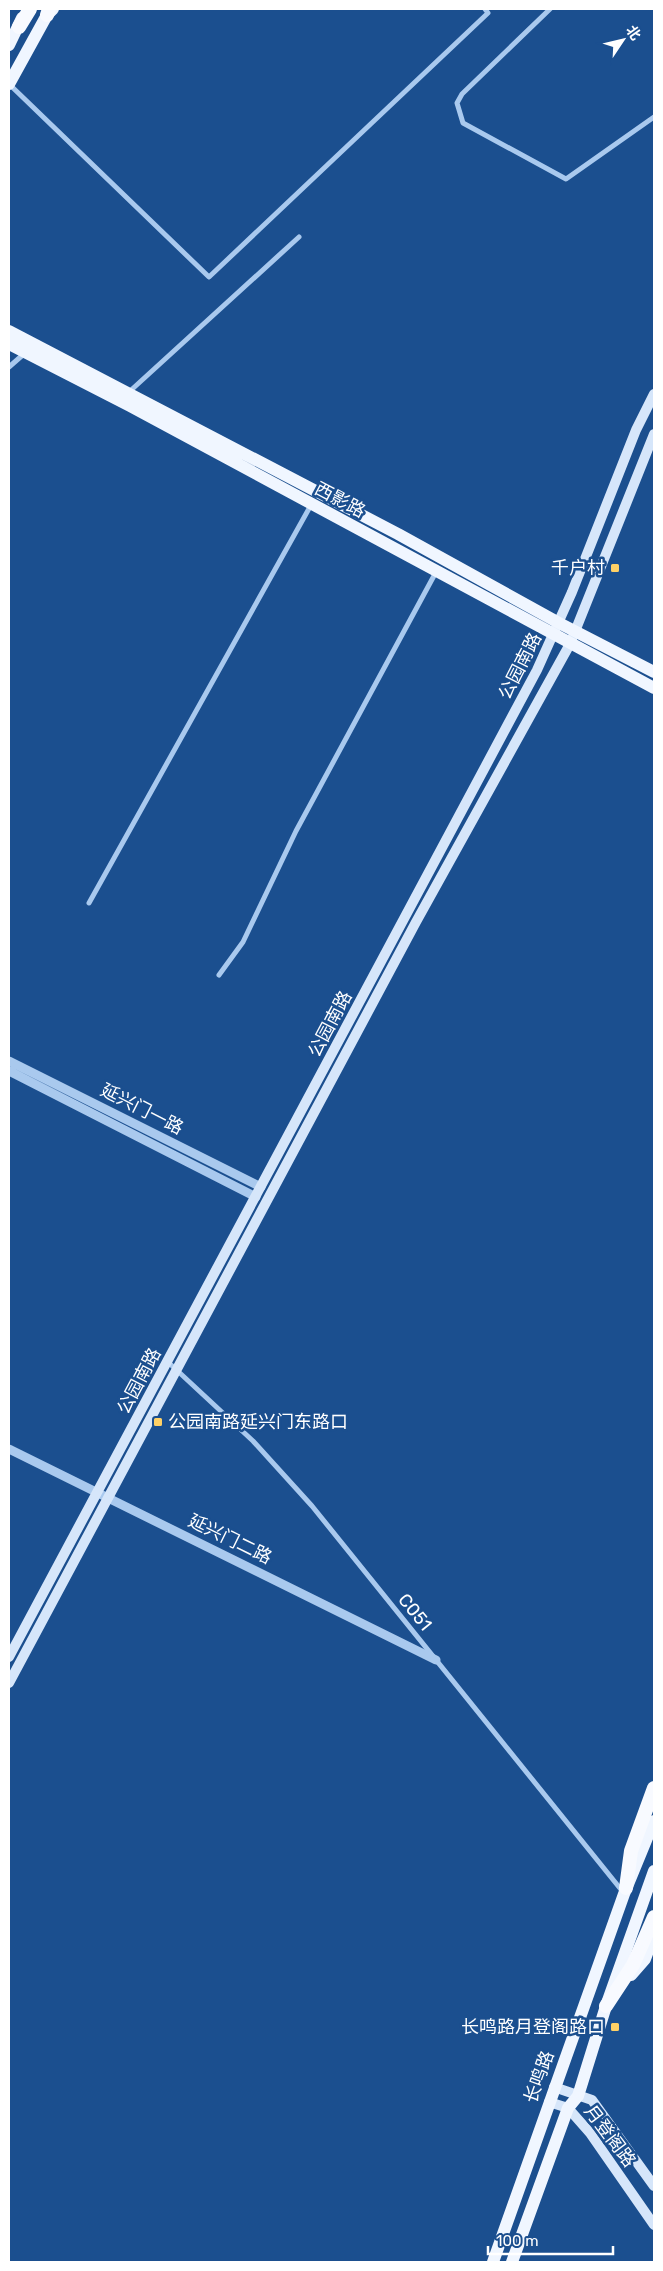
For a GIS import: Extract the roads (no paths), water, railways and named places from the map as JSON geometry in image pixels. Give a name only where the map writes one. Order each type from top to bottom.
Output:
[{"type":"highway","points":[[19,27],[30,9]]},
{"type":"highway","points":[[625,1891],[631,1851],[647,1822],[654,1788]]},
{"type":"highway","points":[[606,2006],[632,1965],[654,1917]]},
{"type":"main road","points":[[9,45],[26,9]]},
{"type":"main road","points":[[9,84],[50,11]]},
{"type":"main road","name":"西影路","points":[[9,331],[398,534],[559,623],[654,672]]},
{"type":"main road","name":"西影路","points":[[9,344],[130,406],[553,636],[654,688]]},
{"type":"main road","name":"公园南路","points":[[9,1657],[262,1187],[553,636],[636,430],[652,405],[654,394]]},
{"type":"main road","name":"公园南路","points":[[9,1683],[110,1498],[176,1370],[416,922],[570,644],[654,434]]},
{"type":"main road","points":[[512,2262],[568,2108],[578,2096],[606,2006],[654,1871]]},
{"type":"main road","name":"长鸣路","points":[[493,2262],[625,1891]]},
{"type":"main road","points":[[606,2006],[644,1959],[654,1936]]},
{"type":"main road","name":"月登阁路","points":[[554,2087],[592,2100],[654,2186]]},
{"type":"main road","name":"月登阁路","points":[[549,2102],[568,2108],[590,2133],[654,2225]]},
{"type":"street","points":[[9,84],[209,277],[488,13],[485,9]]},
{"type":"street","points":[[550,9],[462,94],[457,103],[463,123],[566,179],[654,116]]},
{"type":"street","points":[[127,394],[299,236]]},
{"type":"street","points":[[9,367],[25,353]]},
{"type":"street","points":[[88,903],[311,505]]},
{"type":"street","points":[[219,975],[243,942],[296,831],[436,572]]},
{"type":"street","name":"延兴门一路","points":[[9,1061],[262,1187]]},
{"type":"street","name":"延兴门一路","points":[[9,1071],[256,1197]]},
{"type":"street","name":"C051","points":[[168,1362],[253,1441],[312,1506],[625,1891]]},
{"type":"street","name":"延兴门二路","points":[[9,1449],[436,1660]]},
{"type":"place","name":"千户村","points":[[615,568]]},
{"type":"place","name":"公园南路延兴门东路口","points":[[158,1422]]},
{"type":"place","name":"长鸣路月登阁路口","points":[[615,2027]]}]
